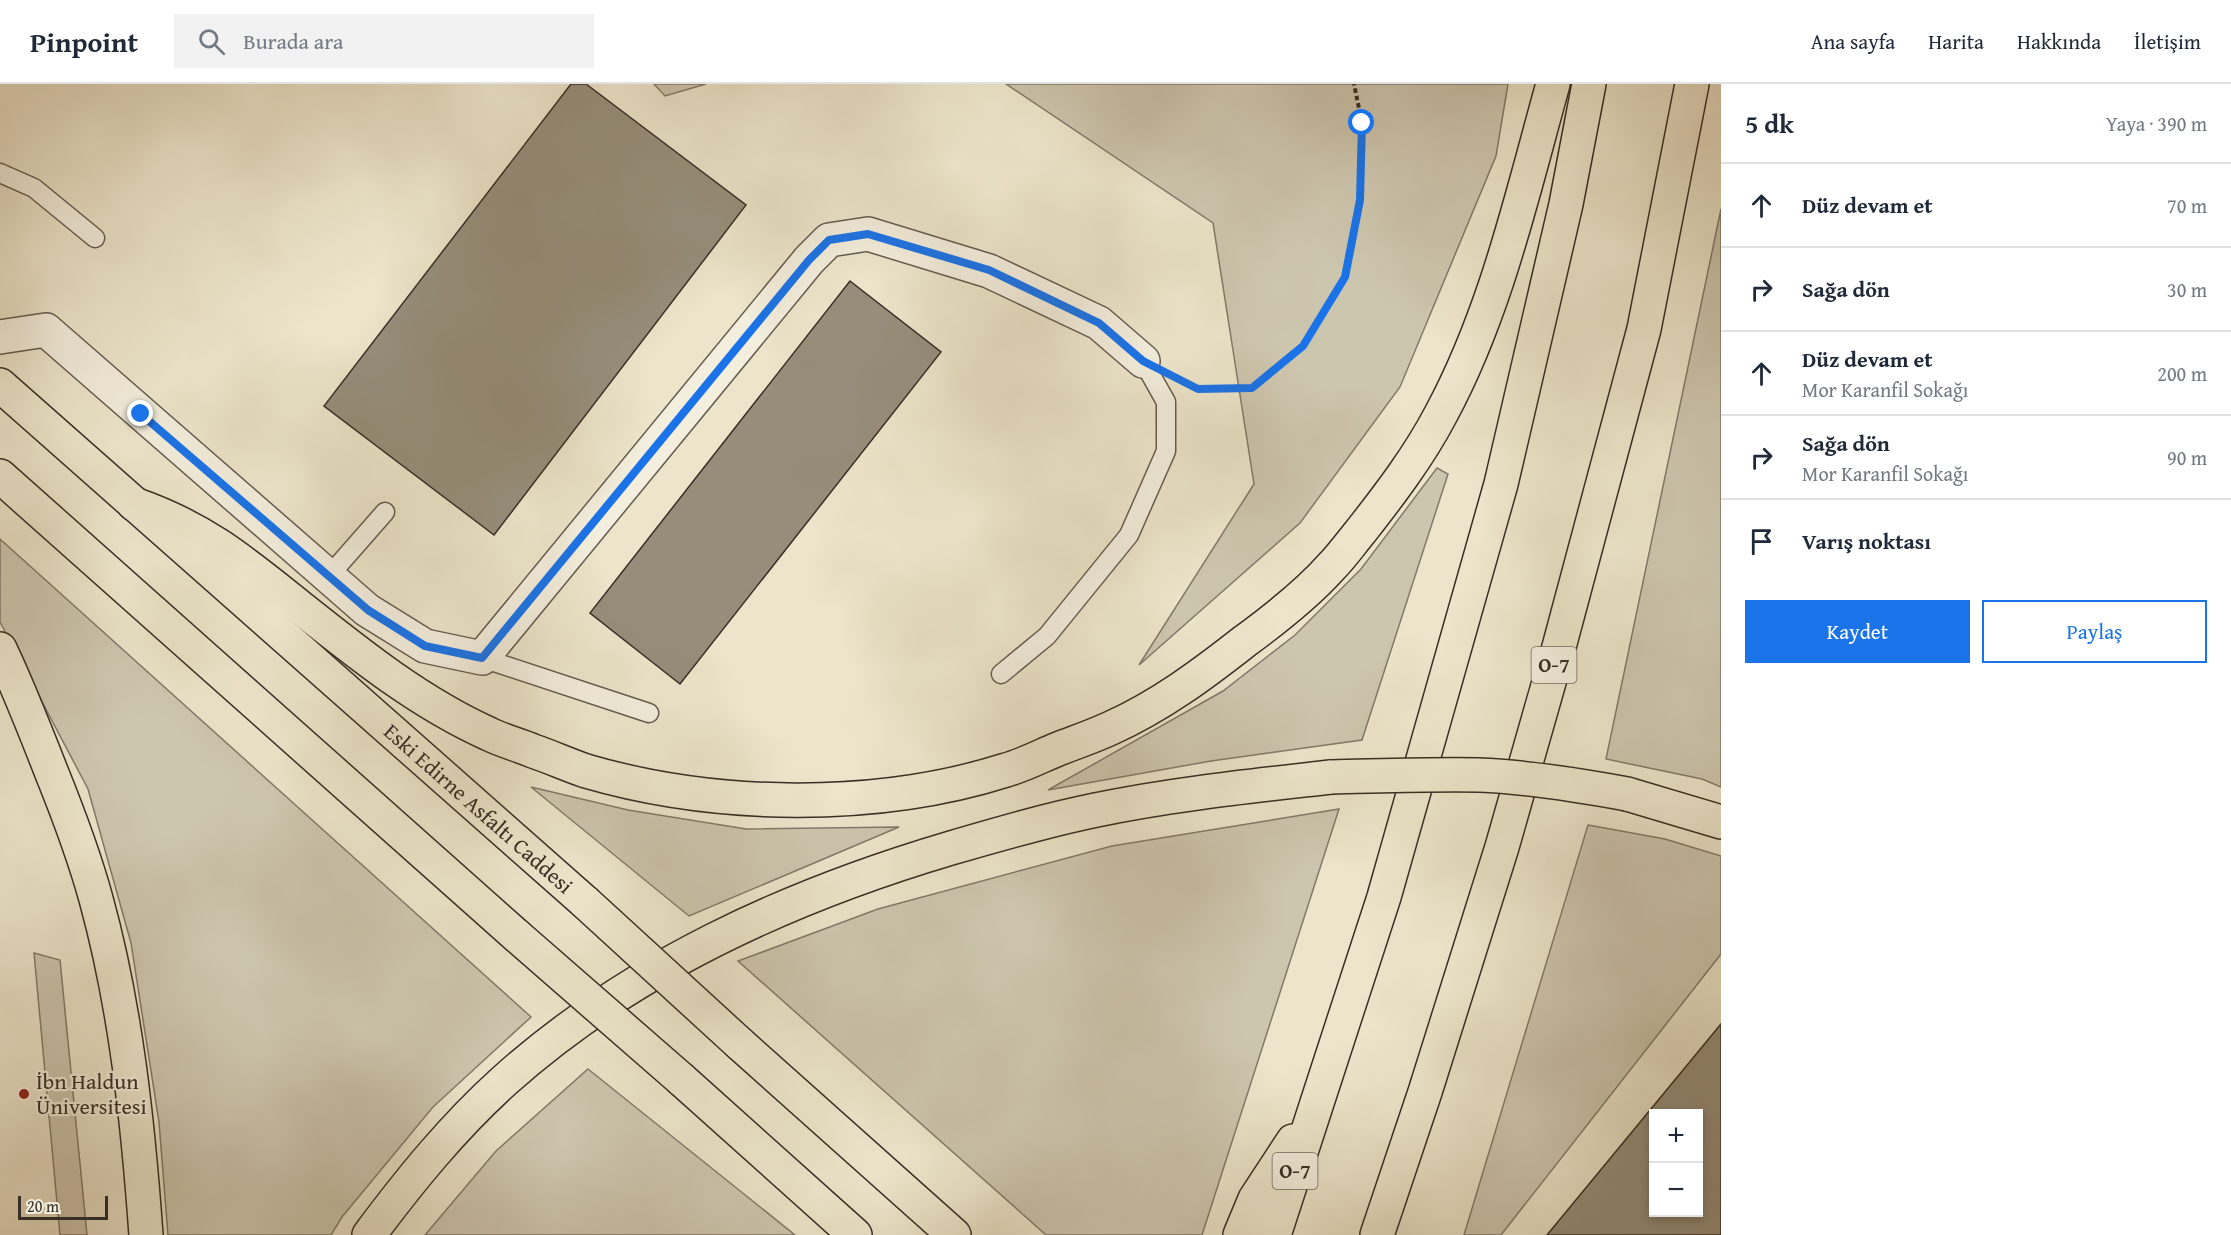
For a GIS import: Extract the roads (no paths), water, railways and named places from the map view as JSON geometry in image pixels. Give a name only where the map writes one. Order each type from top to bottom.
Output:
[{"type":"highway","points":[[134,504],[161,513],[204,535],[242,559],[364,658],[431,704],[490,735],[586,770],[650,785],[729,798],[820,800],[883,795],[943,786],[1007,770],[1113,727],[1159,703],[1212,668],[1274,619],[1331,567],[1359,533],[1408,468],[1441,415],[1470,353],[1504,256],[1553,84]]},
{"type":"highway","name":"O-7","points":[[1274,1235],[1387,886],[1501,484],[1566,204],[1589,84]]},
{"type":"highway","name":"O-7","points":[[1377,1235],[1499,858],[1559,647],[1644,329],[1692,84]]},
{"type":"highway","name":"Eski Edirne Asfaltı Caddesi","points":[[0,385],[585,902],[739,1043],[943,1224],[968,1235]]},
{"type":"highway","points":[[0,476],[855,1235]]},
{"type":"highway","points":[[0,649],[20,691],[71,822],[96,898],[115,983],[126,1049],[141,1168],[146,1235]]},
{"type":"highway","points":[[369,1235],[403,1189],[449,1136],[503,1082],[562,1032],[631,985],[710,942],[780,908],[894,865],[1017,828],[1095,810],[1165,798],[1331,777],[1407,774],[1481,776],[1561,782],[1627,794],[1721,822]]},
{"type":"highway","points":[[1240,1235],[1255,1199],[1315,1107]]},
{"type":"street","points":[[0,337],[46,330],[368,610],[425,646],[482,658],[809,260],[829,240],[868,234],[989,270],[1099,323],[1143,361]]},
{"type":"lane","points":[[0,173],[34,188],[95,238]]},
{"type":"lane","points":[[1001,674],[1047,636],[1129,535],[1166,451],[1166,402],[1143,361]]},
{"type":"lane","points":[[328,577],[385,512]]},
{"type":"lane","points":[[482,658],[649,713]]},
{"type":"place","name":"İbn Haldun Üniversitesi","points":[[24,1094]]}]
